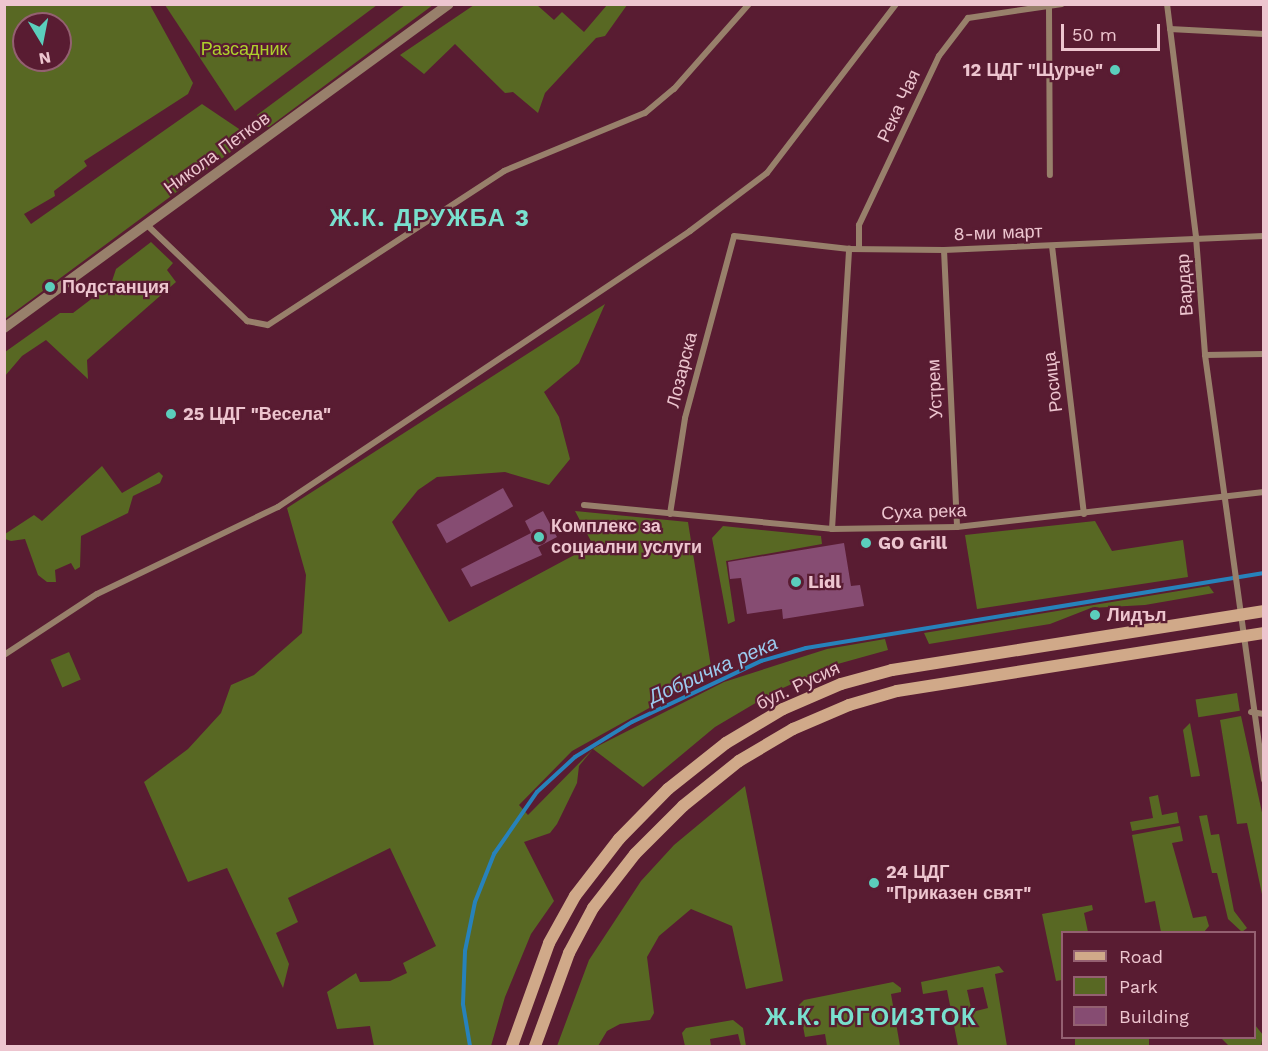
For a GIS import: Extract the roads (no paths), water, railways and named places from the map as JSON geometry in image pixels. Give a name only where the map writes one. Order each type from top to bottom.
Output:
[{"type":"main road","name":"бул. Русия","points":[[512,1047],[549,943],[575,897],[619,839],[668,789],[718,750],[783,709],[841,684],[892,670],[1263,611]]},
{"type":"main road","name":"бул. Русия","points":[[535,1047],[569,953],[593,908],[635,854],[683,806],[730,769],[793,729],[849,705],[897,691],[1263,633]]},
{"type":"street","name":"Никола Петков","points":[[4,328],[449,4]]},
{"type":"street","points":[[147,225],[247,321],[268,325],[504,171],[645,113],[674,89],[749,4]]},
{"type":"street","points":[[4,655],[97,594],[278,507],[690,231],[767,173],[778,155],[896,4]]},
{"type":"street","points":[[1005,4],[1006,13]]},
{"type":"street","name":"Река Чая","points":[[859,249],[859,225],[939,56],[968,18],[1062,4]]},
{"type":"street","name":"Вардар","points":[[1167,4],[1196,237],[1205,355],[1240,614]]},
{"type":"street","points":[[1049,7],[1050,175]]},
{"type":"street","points":[[1170,29],[1263,34]]},
{"type":"street","name":"8-ми март","points":[[734,236],[849,249],[944,249],[1263,236]]},
{"type":"street","name":"Лозарска","points":[[670,514],[685,418],[734,236]]},
{"type":"street","name":"Росица","points":[[1053,246],[1084,514]]},
{"type":"street","points":[[832,529],[849,249]]},
{"type":"street","name":"Устрем","points":[[944,249],[957,527]]},
{"type":"street","points":[[1205,355],[1263,354]]},
{"type":"street","name":"Суха река","points":[[584,505],[832,529],[957,527],[1263,492]]},
{"type":"street","points":[[1240,614],[1251,712],[1263,780]]},
{"type":"street","points":[[1251,712],[1263,714]]},
{"type":"waterway","name":"Добричка река","points":[[470,1046],[463,1004],[465,951],[475,902],[494,854],[537,792],[575,757],[632,722],[761,661],[806,648],[1264,573]]},
{"type":"place","name":"12 ЦДГ \"Щурче\"","points":[[1115,70]]},
{"type":"place","name":"Подстанция","points":[[50,287]]},
{"type":"place","name":"25 ЦДГ \"Весела\"","points":[[171,414]]},
{"type":"place","name":"Комплекс за социални услуги","points":[[539,537]]},
{"type":"place","name":"GO Grill","points":[[866,543]]},
{"type":"place","name":"Lidl","points":[[796,582]]},
{"type":"place","name":"Лидъл","points":[[1095,615]]},
{"type":"place","name":"24 ЦДГ \"Приказен свят\"","points":[[874,883]]},
{"type":"district","name":"Ж.К. ДРУЖБА 3","points":[[430,219]]},
{"type":"district","name":"Ж.К. ЮГОИЗТОК","points":[[871,1018]]},
{"type":"park label","name":"Разсадник","points":[[244,49]]}]
